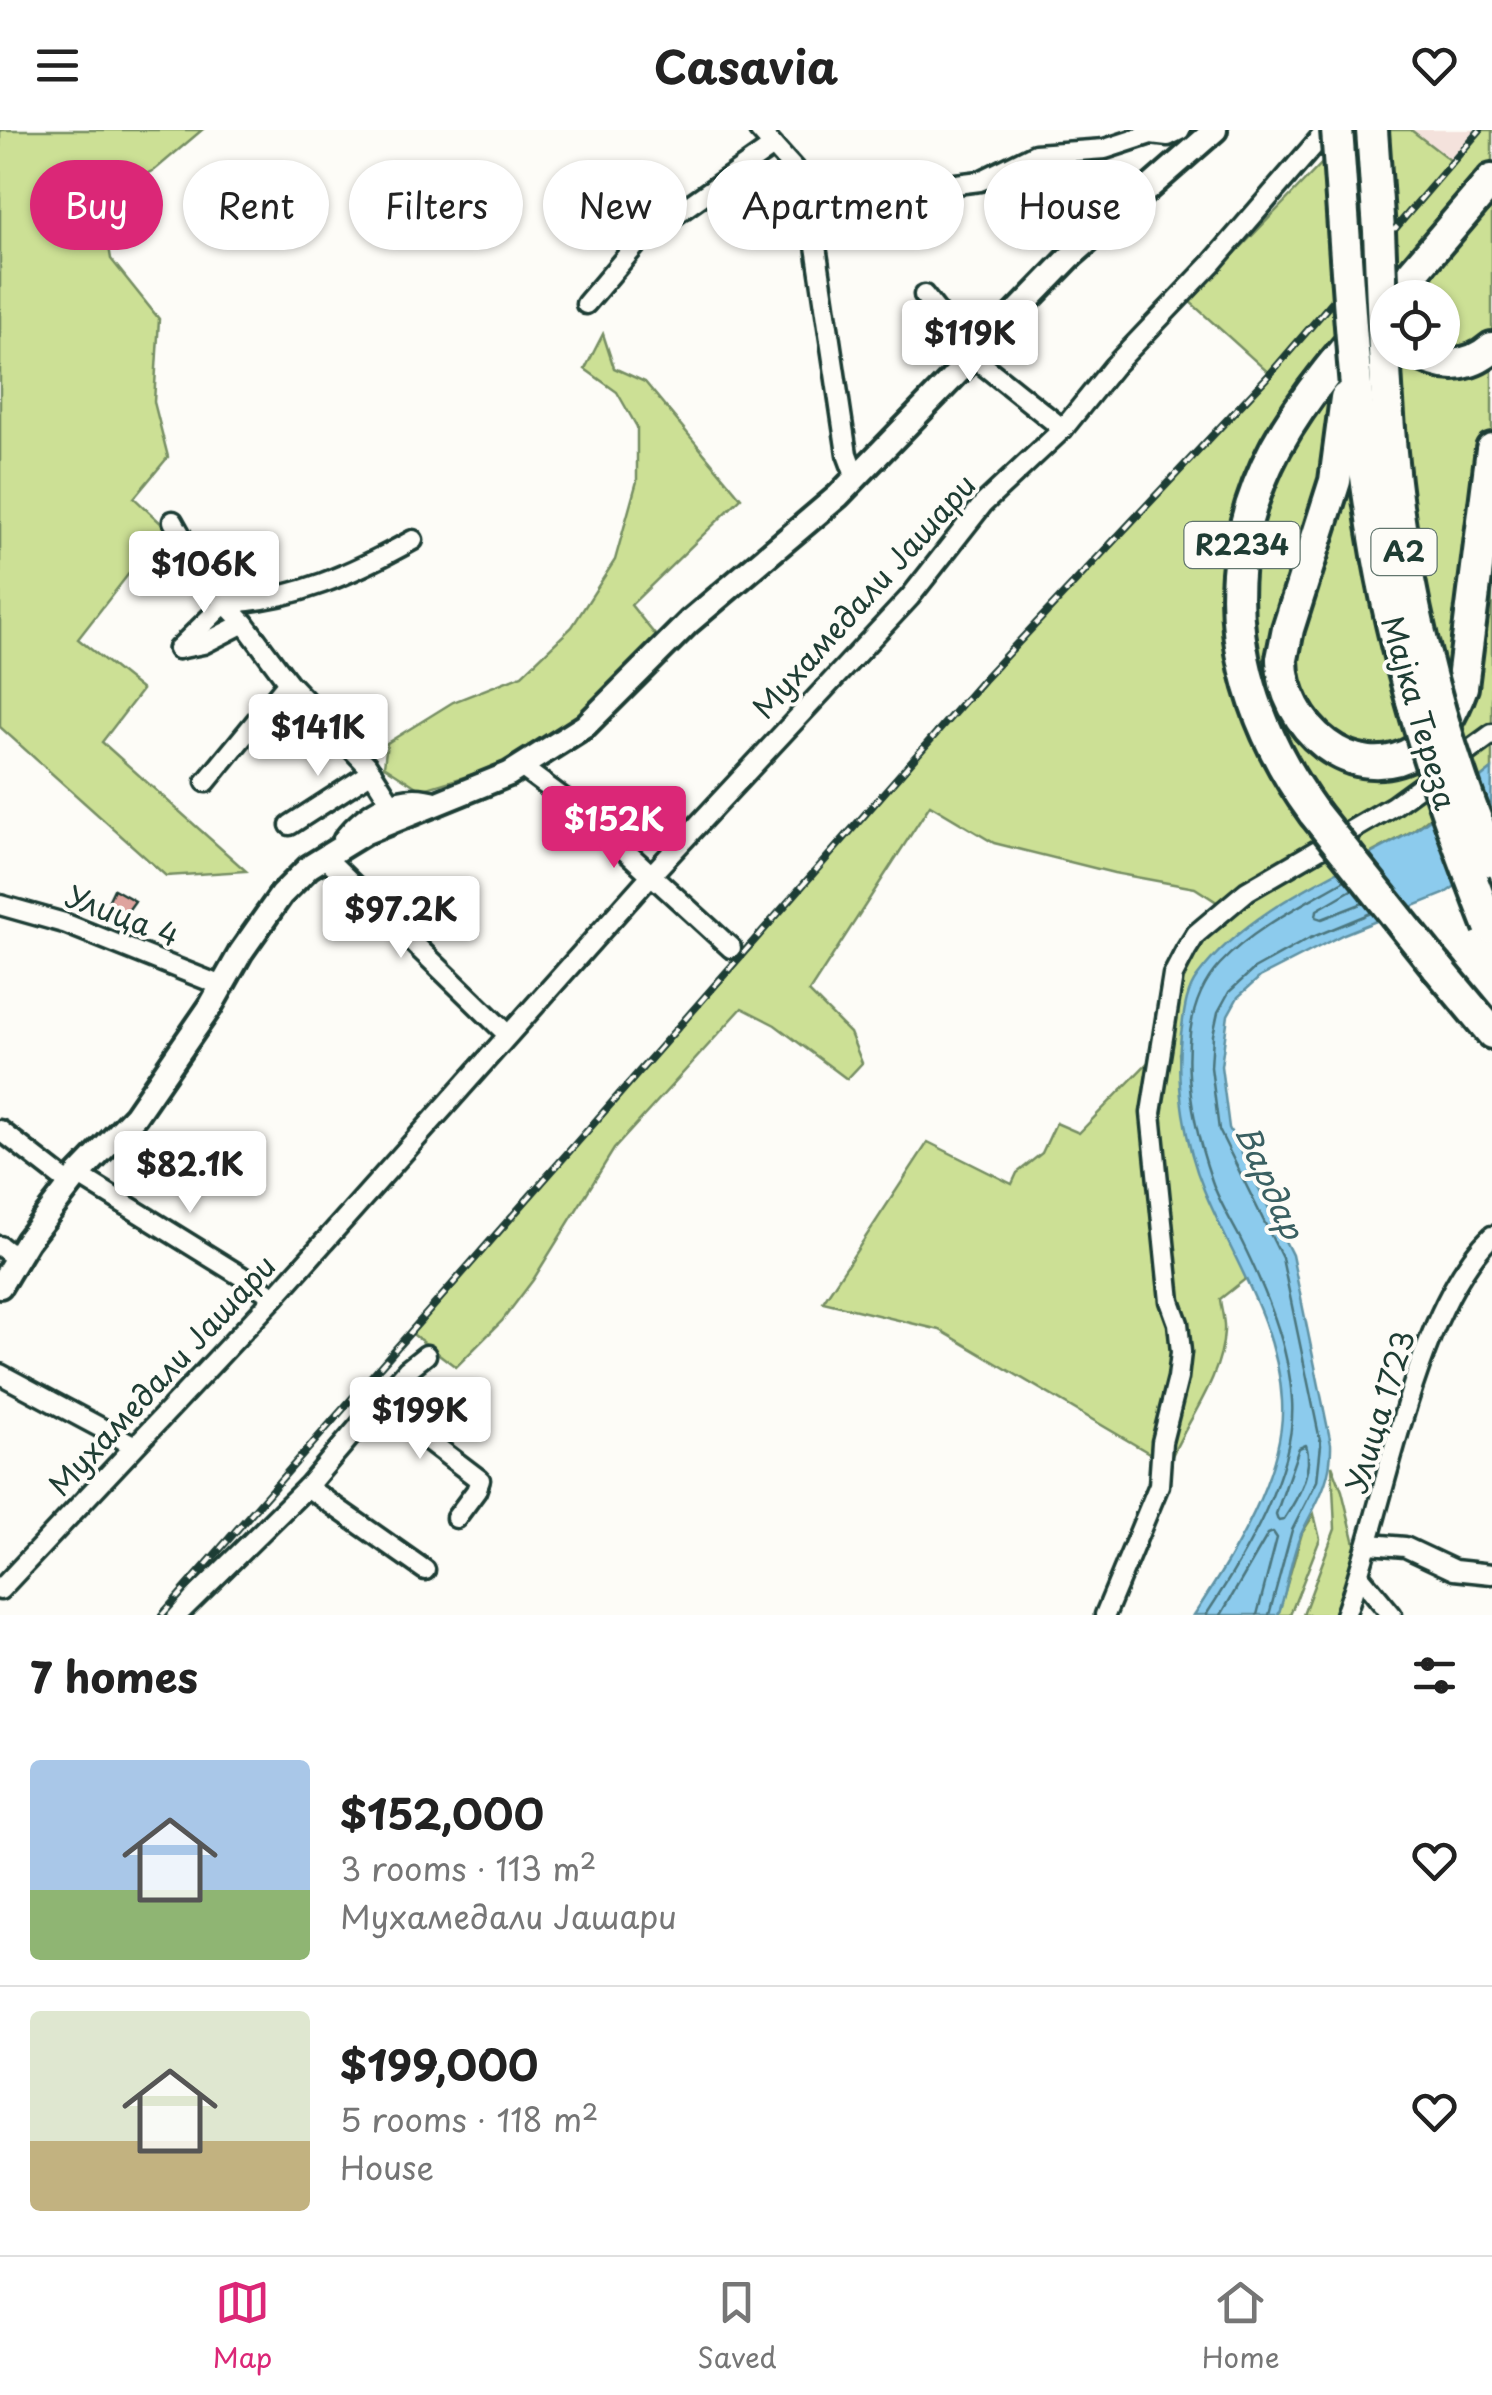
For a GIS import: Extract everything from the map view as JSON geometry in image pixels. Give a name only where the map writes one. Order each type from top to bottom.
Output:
[{"type":"highway","name":"Мајка Тереза","points":[[1337,130],[1367,475],[1386,596],[1428,761],[1491,929]]},
{"type":"highway","name":"Мајка Тереза","points":[[1372,130],[1387,398],[1402,538],[1436,698],[1460,777],[1492,860]]},
{"type":"highway","name":"R2234","points":[[1405,280],[1492,180]]},
{"type":"highway","points":[[1379,231],[1386,280]]},
{"type":"highway","name":"R2234","points":[[1350,305],[1346,400],[1335,481],[1282,659],[1284,685],[1293,711],[1310,733],[1329,747],[1354,757],[1403,757],[1428,742],[1448,719],[1462,687],[1492,449]]},
{"type":"highway","name":"R2234","points":[[1370,322],[1320,382],[1275,448],[1254,501],[1238,568],[1238,628],[1252,700],[1279,762],[1314,813],[1492,1034]]},
{"type":"highway","points":[[1460,364],[1492,348]]},
{"type":"main road","points":[[0,1286],[8,1253],[136,1116],[281,895],[330,854],[366,832],[520,766],[585,726],[689,622],[856,478],[1069,258],[1215,130]]},
{"type":"street","points":[[758,130],[795,170],[808,199],[847,454],[856,478]]},
{"type":"street","points":[[964,183],[980,181],[1035,154],[1105,149],[1151,132],[1168,136],[1180,130]]},
{"type":"street","name":"Мухамедали Јашари","points":[[0,1590],[275,1297],[653,872],[910,597],[983,504],[1063,428],[1113,366],[1210,264],[1328,130]]},
{"type":"street","points":[[586,304],[642,239],[773,146]]},
{"type":"street","points":[[924,295],[974,357],[1063,428]]},
{"type":"street","points":[[173,521],[211,589],[244,623],[288,682],[372,772],[390,802]]},
{"type":"street","points":[[244,623],[203,644],[178,648],[225,603],[258,602],[290,594],[360,570],[413,540]]},
{"type":"street","points":[[206,782],[288,682]]},
{"type":"street","points":[[1105,1615],[1159,1485],[1162,1442],[1178,1378],[1179,1337],[1170,1302],[1151,1113],[1173,975],[1196,934],[1247,890],[1393,806],[1492,734]]},
{"type":"street","points":[[520,766],[653,872],[732,948]]},
{"type":"street","points":[[290,825],[372,772]]},
{"type":"street","points":[[437,802],[418,795],[390,802],[349,831],[330,854],[508,1034]]},
{"type":"street","name":"Улица 4","points":[[0,904],[64,923],[222,986]]},
{"type":"street","points":[[0,1130],[75,1180],[275,1297]]},
{"type":"street","name":"Улица 1723","points":[[1345,1615],[1433,1335],[1460,1277],[1492,1236]]},
{"type":"street","points":[[177,1615],[307,1487],[426,1355]]},
{"type":"street","points":[[0,1374],[133,1445]]},
{"type":"street","points":[[376,1406],[392,1413],[480,1480],[456,1518]]},
{"type":"street","points":[[307,1487],[425,1570]]},
{"type":"street","points":[[1370,1544],[1405,1548],[1454,1570],[1492,1574]]},
{"type":"street","points":[[1360,1575],[1392,1615]]},
{"type":"shaded area","points":[[1411,130],[1480,130],[1453,163]]},
{"type":"green space","points":[[0,130],[202,130],[163,163],[163,160],[30,160],[30,250],[110,250],[111,259],[159,319],[154,402],[168,457],[134,498],[165,527],[78,639],[142,690],[102,742],[246,871],[166,876],[0,727]]},
{"type":"green space","points":[[1354,130],[1411,130],[1450,160],[1438,181],[1480,130],[1492,130],[1492,769],[1412,831],[1358,860],[1179,1053],[1186,1116],[1200,1170],[1248,1277],[1220,1299],[1224,1327],[1217,1365],[1171,1458],[1161,1460],[940,1330],[823,1302],[928,1142],[1012,1184],[1017,1173],[1042,1153],[1056,1123],[1079,1133],[1158,1052],[1186,950],[1229,910],[1195,888],[1114,873],[994,843],[930,805],[809,992],[850,1033],[862,1063],[847,1079],[775,1025],[742,1008],[614,1149],[533,1280],[502,1321],[456,1367],[410,1332],[983,680],[1270,374],[1189,301]]},
{"type":"green space","points":[[603,334],[614,368],[645,382],[741,498],[631,605],[660,641],[574,725],[504,765],[421,790],[384,766],[387,743],[453,702],[522,675],[572,627],[615,560],[637,481],[637,427],[617,392],[585,369]]},
{"type":"green space","points":[[1332,1465],[1359,1560],[1337,1615],[1303,1615],[1335,1529]]},
{"type":"green space","points":[[1314,1514],[1320,1539],[1290,1615],[1278,1615],[1302,1533]]},
{"type":"water","points":[[1492,769],[1490,862],[1444,894],[1344,934],[1260,977],[1238,997],[1228,1015],[1221,1066],[1229,1128],[1292,1255],[1331,1457],[1322,1490],[1298,1542],[1278,1615],[1194,1615],[1239,1541],[1266,1485],[1281,1428],[1282,1401],[1279,1372],[1263,1318],[1204,1190],[1187,1134],[1179,1053],[1190,990],[1218,953],[1267,912],[1408,834]]},
{"type":"building","points":[[114,889],[135,901],[122,919],[103,912]]},
{"type":"railway","points":[[162,1615],[983,680],[1271,373],[1480,130]]},
{"type":"water label","name":"Вардар","points":[[1269,1182]]}]
